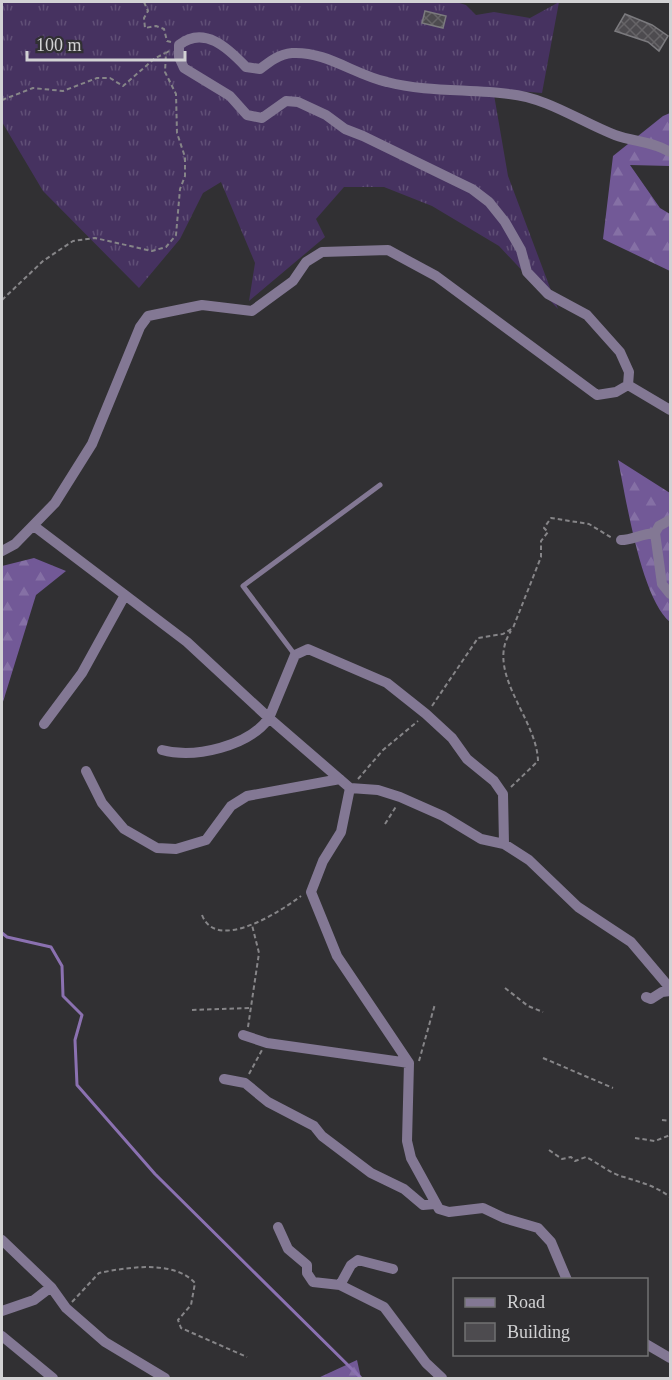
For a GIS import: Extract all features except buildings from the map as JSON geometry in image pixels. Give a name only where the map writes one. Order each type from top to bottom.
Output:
[{"type":"street","points":[[628,385],[629,372],[620,352],[587,315],[548,294],[527,272],[521,250],[506,222],[489,202],[472,189],[345,129],[327,115],[306,104],[286,101],[262,118],[247,115],[230,96],[184,68],[179,57],[179,45],[189,38],[210,38],[231,51],[246,67],[260,69],[274,58],[292,53],[334,60],[384,82],[410,87],[512,94],[548,103],[615,135],[656,143],[670,152]]},
{"type":"street","points":[[2,551],[15,544],[55,502],[92,444],[140,327],[148,316],[202,305],[252,311],[293,281],[306,262],[322,252],[388,250],[436,276],[597,395],[615,392],[628,385]]},
{"type":"street","points":[[628,385],[670,410]]},
{"type":"street","points":[[621,540],[629,540],[639,534],[655,533],[670,519]]},
{"type":"street","points":[[34,526],[187,642],[269,718],[350,788],[378,790],[400,797],[443,816],[481,839],[504,844],[530,860],[578,907],[631,942],[670,990],[651,999],[646,997]]},
{"type":"street","points":[[655,533],[663,584],[670,594]]},
{"type":"street","points":[[44,724],[82,673],[125,595]]},
{"type":"street","points":[[162,750],[189,753],[231,745],[251,737],[269,718],[295,655],[308,649],[387,683],[452,738],[467,759],[494,781],[503,794],[504,844]]},
{"type":"street","points":[[86,771],[102,803],[124,829],[157,848],[166,849],[176,849],[206,840],[231,806],[247,796],[340,779]]},
{"type":"street","points":[[350,788],[341,832],[323,861],[312,895],[337,956],[409,1063],[407,1141],[411,1158],[435,1204],[449,1212],[483,1208],[504,1218],[538,1228],[551,1242],[566,1278]]},
{"type":"street","points":[[243,1035],[267,1043],[409,1063]]},
{"type":"street","points":[[224,1079],[245,1083],[268,1102],[314,1126],[322,1136],[371,1173],[404,1189],[423,1205],[435,1204]]},
{"type":"street","points":[[278,1227],[288,1249],[307,1265],[307,1273],[313,1282],[340,1285],[384,1307],[426,1363],[442,1378]]},
{"type":"street","points":[[2,1240],[51,1287],[66,1308],[105,1342],[165,1378]]},
{"type":"street","points":[[340,1285],[351,1265],[358,1260],[393,1269]]},
{"type":"street","points":[[2,1311],[34,1300],[51,1287]]},
{"type":"street","points":[[2,1336],[53,1378]]},
{"type":"street","points":[[648,1345],[670,1358]]},
{"type":"lane","points":[[295,655],[243,586],[380,485]]},
{"type":"path","points":[[144,2],[147,11],[144,18],[145,28],[156,26],[164,29],[167,41],[179,45]]},
{"type":"path","points":[[2,100],[33,88],[63,91],[97,78],[110,78],[123,86],[154,59],[179,45]]},
{"type":"path","points":[[2,300],[63,246],[73,241],[95,238],[152,250],[166,247],[176,235],[180,189],[185,176],[185,157],[177,133],[176,94],[165,72],[166,53]]},
{"type":"path","points":[[503,794],[538,760],[538,746],[508,677],[502,653],[541,557],[541,541],[548,532],[544,528],[551,518],[589,524],[621,540]]},
{"type":"path","points":[[350,788],[383,750],[426,714],[478,638],[503,634],[513,628]]},
{"type":"path","points":[[385,824],[395,812],[400,797]]},
{"type":"path","points":[[201,915],[204,922],[225,930],[252,925],[282,911],[289,902],[295,902],[304,895],[312,895]]},
{"type":"path","points":[[243,1035],[248,1026],[249,1008],[255,988],[258,953],[252,925]]},
{"type":"path","points":[[505,988],[528,1006],[543,1012]]},
{"type":"path","points":[[409,1063],[418,1064],[435,1004]]},
{"type":"path","points":[[192,1010],[249,1008]]},
{"type":"path","points":[[245,1083],[267,1043]]},
{"type":"path","points":[[543,1058],[613,1088]]},
{"type":"path","points":[[662,1120],[670,1121]]},
{"type":"path","points":[[635,1138],[655,1140],[670,1135]]},
{"type":"path","points":[[549,1149],[562,1159],[571,1157],[575,1161],[586,1157],[624,1178],[632,1178],[659,1189],[670,1197]]},
{"type":"path","points":[[66,1308],[99,1273],[170,1268],[180,1270],[195,1283],[191,1305],[178,1320],[181,1328],[247,1357]]},
{"type":"green space","points":[[2,2],[456,2],[466,5],[476,15],[494,12],[530,18],[559,2],[542,93],[493,89],[508,176],[558,309],[499,246],[432,206],[384,187],[344,187],[316,219],[325,237],[249,301],[255,263],[221,182],[203,193],[180,239],[139,288],[43,191],[2,122]]},
{"type":"green space","points":[[670,113],[670,166],[630,165],[660,208],[670,214],[670,271],[603,239],[613,156],[663,116]]},
{"type":"green space","points":[[618,460],[670,493],[670,622],[660,610],[643,570],[630,522]]},
{"type":"green space","points":[[34,558],[66,571],[36,595],[2,705],[2,566]]},
{"type":"green space","points":[[357,1360],[361,1378],[318,1378]]},
{"type":"waterway","points":[[2,933],[7,937],[51,947],[62,966],[63,996],[82,1015],[75,1040],[77,1085],[155,1174],[361,1378]]}]
